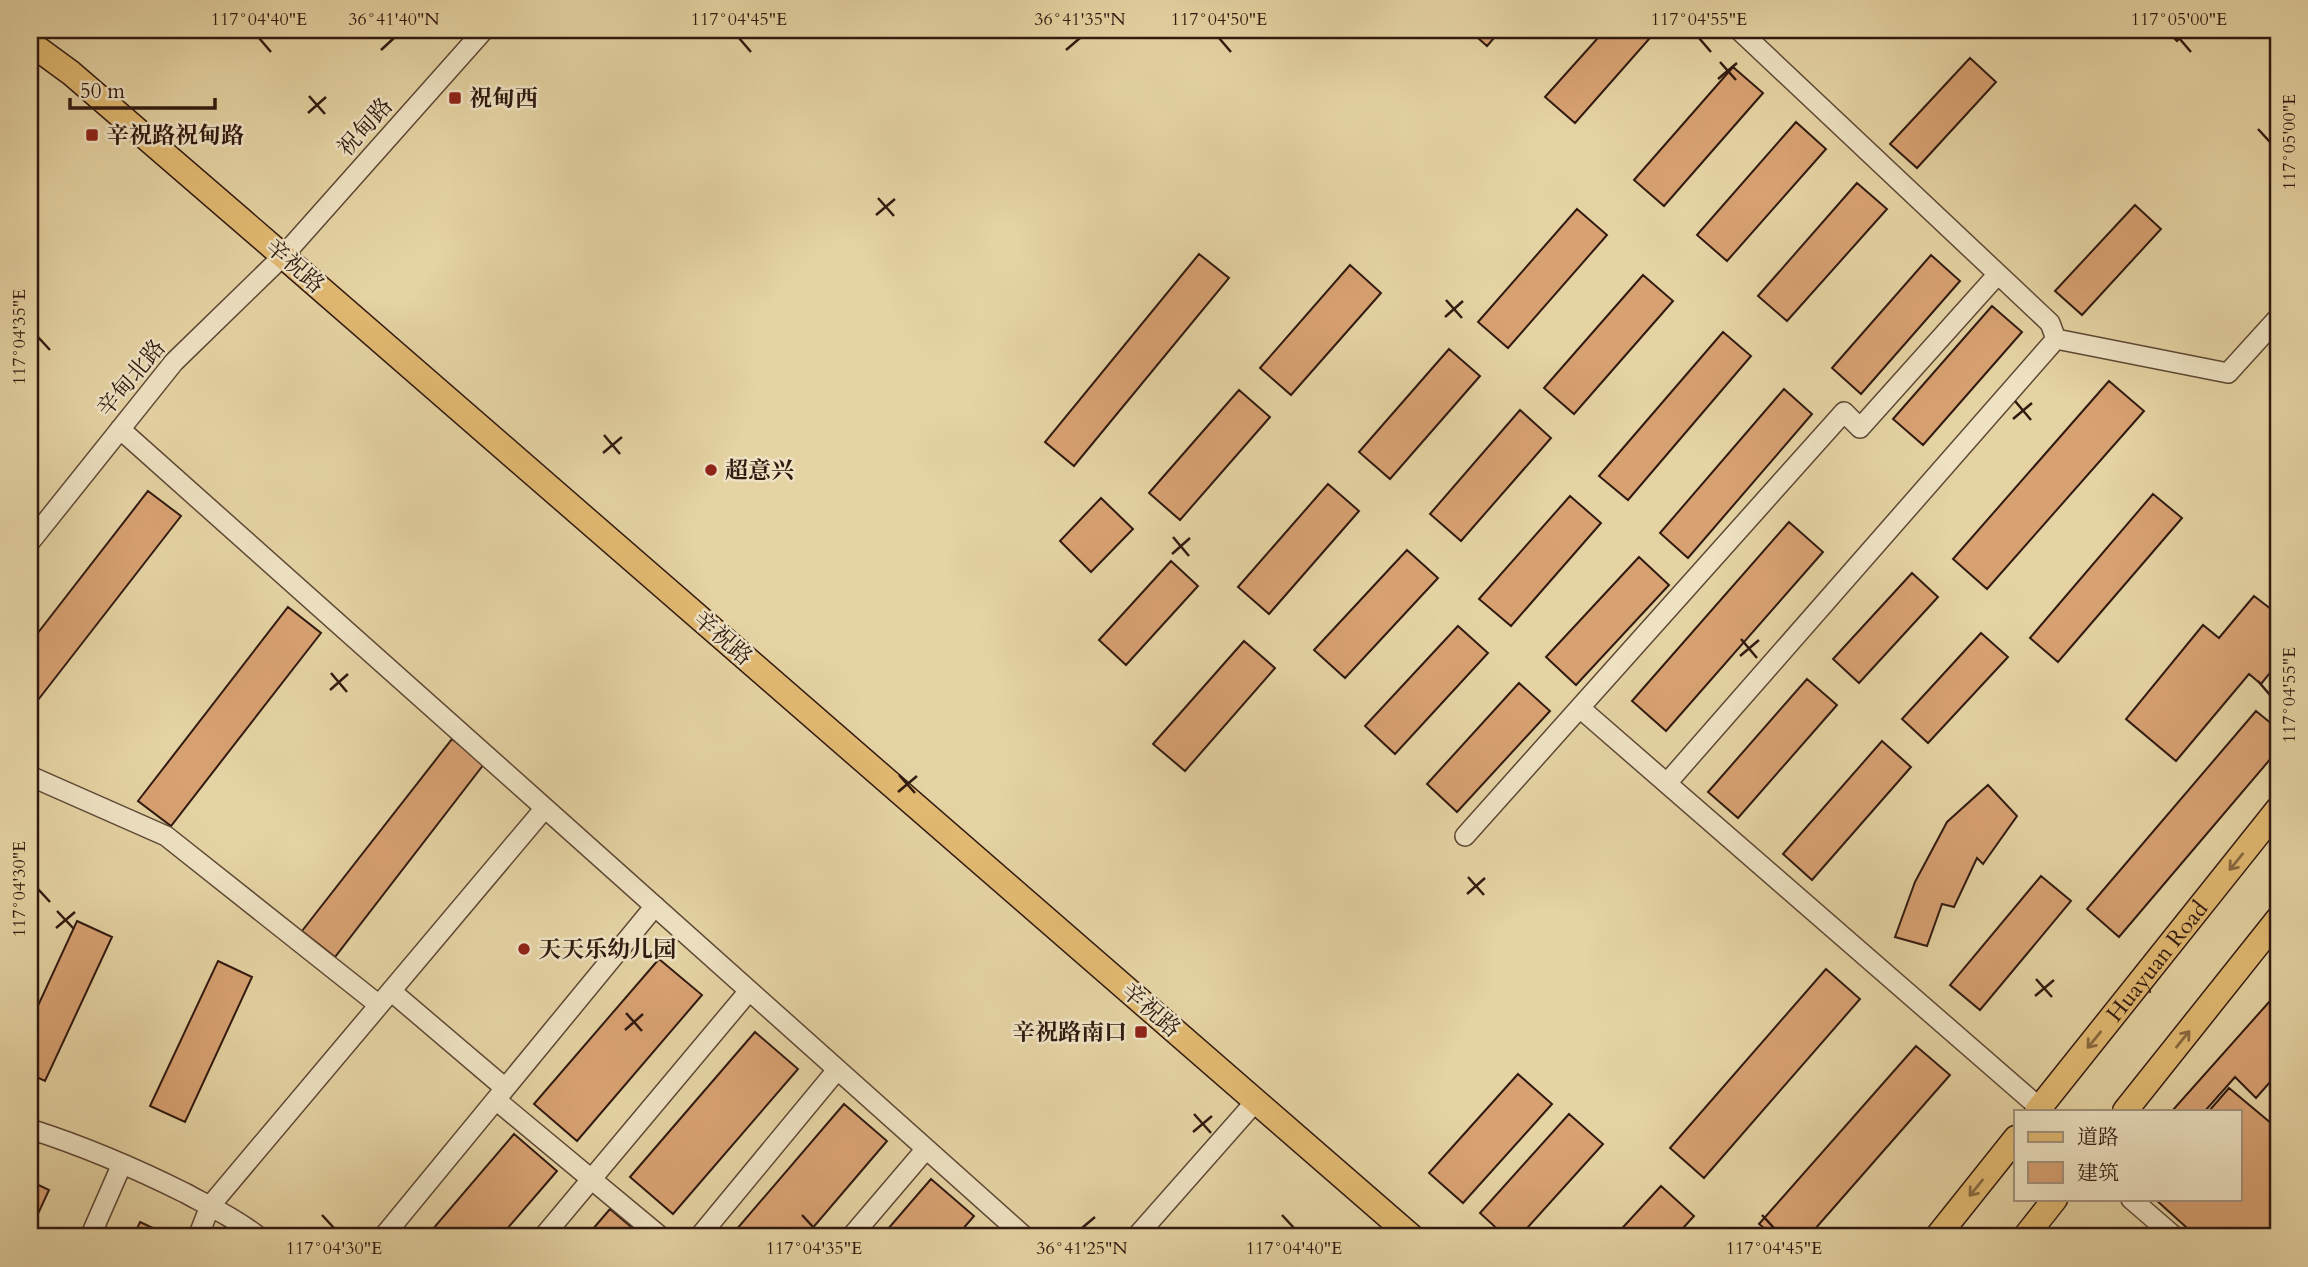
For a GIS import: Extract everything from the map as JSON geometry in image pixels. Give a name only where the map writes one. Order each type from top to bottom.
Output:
[{"type":"main road","name":"辛祝路","points":[[30,43],[71,74],[283,256],[1412,1237]]},
{"type":"main road","name":"Huayuan Road","points":[[2038,1110],[2278,809]]},
{"type":"main road","points":[[2126,1110],[2278,919]]},
{"type":"main road","points":[[1937,1237],[2014,1141]]},
{"type":"main road","points":[[2025,1237],[2054,1200]]},
{"type":"street","name":"祝甸路","points":[[283,256],[484,30]]},
{"type":"street","points":[[1739,30],[2050,323],[2056,339]]},
{"type":"street","name":"辛甸北路","points":[[30,542],[174,362],[283,256]]},
{"type":"street","points":[[1465,836],[1844,412],[1860,428],[1998,274]]},
{"type":"street","points":[[2056,339],[2228,373],[2278,318]]},
{"type":"street","points":[[1667,783],[2056,339]]},
{"type":"street","points":[[120,429],[1025,1237]]},
{"type":"street","points":[[1580,708],[2038,1110]]},
{"type":"street","points":[[30,776],[166,836],[385,998],[500,1094],[592,1180],[661,1237]]},
{"type":"street","points":[[198,1237],[209,1206],[545,808]]},
{"type":"street","points":[[383,1237],[655,906]]},
{"type":"street","points":[[543,1237],[750,991]]},
{"type":"street","points":[[699,1237],[837,1070]]},
{"type":"street","points":[[1136,1237],[1256,1101]]},
{"type":"street","points":[[30,1129],[122,1164],[237,1220],[259,1237]]},
{"type":"street","points":[[852,1237],[926,1149]]},
{"type":"street","points":[[90,1237],[122,1164]]},
{"type":"street","points":[[2133,1200],[2175,1237]]},
{"type":"building","points":[[1469,30],[1501,30],[1487,46]]},
{"type":"building","points":[[1605,30],[1657,30],[1575,123],[1545,97]]},
{"type":"building","points":[[2165,30],[2187,30],[2177,41]]},
{"type":"building","points":[[1970,58],[1996,82],[1917,168],[1890,144]]},
{"type":"building","points":[[1733,67],[1763,93],[1664,206],[1634,180]]},
{"type":"building","points":[[1796,122],[1826,149],[1727,261],[1697,235]]},
{"type":"building","points":[[1857,183],[1887,209],[1787,321],[1758,296]]},
{"type":"building","points":[[2135,205],[2161,229],[2082,315],[2055,291]]},
{"type":"building","points":[[1577,209],[1607,235],[1508,348],[1478,322]]},
{"type":"building","points":[[1199,254],[1229,278],[1074,466],[1045,442]]},
{"type":"building","points":[[1931,255],[1960,281],[1861,394],[1832,368]]},
{"type":"building","points":[[1350,265],[1381,293],[1291,395],[1260,368]]},
{"type":"building","points":[[1643,275],[1673,301],[1574,414],[1544,388]]},
{"type":"building","points":[[1992,306],[2022,332],[1923,445],[1893,419]]},
{"type":"building","points":[[1723,332],[1751,356],[1628,500],[1599,476]]},
{"type":"building","points":[[1449,349],[1480,376],[1390,479],[1359,452]]},
{"type":"building","points":[[2109,381],[2144,411],[1987,589],[1953,559]]},
{"type":"building","points":[[1784,389],[1812,414],[1688,558],[1660,533]]},
{"type":"building","points":[[1239,390],[1270,417],[1180,520],[1149,493]]},
{"type":"building","points":[[1520,410],[1551,438],[1461,541],[1430,514]]},
{"type":"building","points":[[1328,484],[1359,511],[1269,614],[1238,587]]},
{"type":"building","points":[[148,491],[181,516],[31,709],[30,643]]},
{"type":"building","points":[[2153,494],[2182,518],[2058,662],[2030,638]]},
{"type":"building","points":[[1570,496],[1601,523],[1511,626],[1479,599]]},
{"type":"building","points":[[1101,498],[1133,529],[1091,572],[1060,541]]},
{"type":"building","points":[[1789,522],[1823,552],[1666,731],[1632,701]]},
{"type":"building","points":[[1407,550],[1438,578],[1345,678],[1314,650]]},
{"type":"building","points":[[1639,557],[1669,585],[1576,685],[1546,657]]},
{"type":"building","points":[[1171,561],[1198,586],[1126,665],[1099,640]]},
{"type":"building","points":[[1912,573],[1938,597],[1859,683],[1833,659]]},
{"type":"building","points":[[2254,596],[2271,609],[2278,600],[2278,663],[2261,684],[2249,674],[2176,761],[2126,719],[2203,625],[2219,638]]},
{"type":"building","points":[[288,607],[321,633],[171,826],[138,801]]},
{"type":"building","points":[[1458,626],[1488,653],[1395,754],[1365,726]]},
{"type":"building","points":[[1981,633],[2008,657],[1928,743],[1902,719]]},
{"type":"building","points":[[1244,641],[1275,668],[1185,771],[1153,744]]},
{"type":"building","points":[[1807,679],[1837,705],[1738,818],[1708,792]]},
{"type":"building","points":[[1519,683],[1550,711],[1457,812],[1427,784]]},
{"type":"building","points":[[2256,711],[2278,729],[2278,750],[2119,937],[2087,909]]},
{"type":"building","points":[[452,739],[484,764],[335,957],[302,931]]},
{"type":"building","points":[[1882,741],[1911,767],[1812,880],[1783,854]]},
{"type":"building","points":[[1988,785],[2017,816],[1983,864],[1977,858],[1954,907],[1942,904],[1927,946],[1895,937],[1915,882],[1947,822]]},
{"type":"building","points":[[2041,876],[2071,901],[1980,1010],[1950,985]]},
{"type":"building","points":[[77,921],[112,937],[45,1081],[30,1074],[30,1023]]},
{"type":"building","points":[[659,959],[702,995],[577,1141],[534,1104]]},
{"type":"building","points":[[218,961],[252,977],[185,1122],[150,1106]]},
{"type":"building","points":[[1826,969],[1860,999],[1704,1178],[1670,1148]]},
{"type":"building","points":[[2278,992],[2278,1073],[2256,1098],[2235,1077],[2206,1110],[2173,1110]]},
{"type":"building","points":[[755,1032],[798,1069],[673,1214],[630,1177]]},
{"type":"building","points":[[1916,1046],[1950,1075],[1808,1237],[1775,1237],[1759,1224]]},
{"type":"building","points":[[1518,1074],[1552,1104],[1463,1203],[1429,1173]]},
{"type":"building","points":[[2229,1088],[2278,1129],[2278,1237],[2197,1237],[2156,1200],[2242,1200],[2242,1110],[2210,1110]]},
{"type":"building","points":[[844,1104],[887,1141],[805,1237],[730,1237]]},
{"type":"building","points":[[1569,1114],[1603,1144],[1519,1237],[1506,1237],[1480,1213]]},
{"type":"building","points":[[514,1134],[557,1171],[500,1237],[426,1237]]},
{"type":"building","points":[[931,1179],[974,1216],[956,1237],[881,1237]]},
{"type":"building","points":[[30,1181],[49,1190],[30,1231]]},
{"type":"building","points":[[1661,1186],[1694,1216],[1675,1237],[1614,1237]]},
{"type":"building","points":[[610,1209],[643,1237],[586,1237]]},
{"type":"building","points":[[140,1222],[172,1237],[133,1237]]},
{"type":"place","name":"祝甸西","points":[[455,98]]},
{"type":"place","name":"辛祝路祝甸路","points":[[92,135]]},
{"type":"place","name":"超意兴","points":[[711,470]]},
{"type":"place","name":"天天乐幼儿园","points":[[524,949]]},
{"type":"place","name":"辛祝路南口","points":[[1141,1032]]}]
